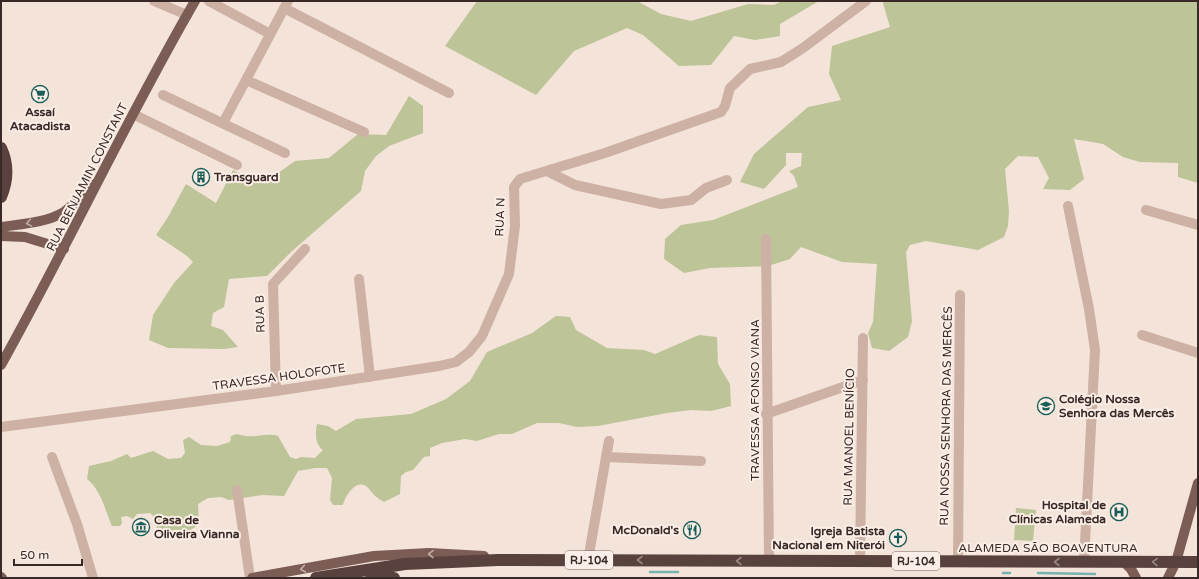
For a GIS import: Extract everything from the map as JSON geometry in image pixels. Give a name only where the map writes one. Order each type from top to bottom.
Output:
[{"type":"highway","points":[[1,148],[6,165],[7,182],[1,197]]},
{"type":"highway","points":[[316,578],[405,564],[498,560]]},
{"type":"highway","name":"ALAMEDA SÃO BOAVENTURA","points":[[498,560],[1198,562]]},
{"type":"highway","points":[[371,578],[394,578]]},
{"type":"main road","name":"RUA BENJAMIN CONSTANT","points":[[1,365],[72,234],[133,114],[195,1]]},
{"type":"main road","points":[[1,227],[33,222],[57,216],[72,206],[99,181]]},
{"type":"main road","points":[[57,216],[69,220],[71,223],[72,234]]},
{"type":"main road","points":[[1,236],[16,235],[64,249]]},
{"type":"main road","points":[[1168,578],[1176,562],[1198,483]]},
{"type":"main road","name":"ALAMEDA SÃO BOAVENTURA","points":[[251,578],[374,556],[429,553],[484,556],[498,560]]},
{"type":"main road","points":[[1124,562],[1131,569],[1136,578]]},
{"type":"street","points":[[154,1],[187,15]]},
{"type":"street","points":[[209,1],[270,34]]},
{"type":"street","name":"RUA N","points":[[509,274],[515,226],[514,187],[520,179],[605,152],[721,112],[725,106],[730,88],[750,69],[781,62],[803,48],[866,1]]},
{"type":"street","points":[[224,123],[286,4],[449,93]]},
{"type":"street","points":[[246,80],[364,132]]},
{"type":"street","points":[[163,94],[285,153]]},
{"type":"street","points":[[133,114],[237,165]]},
{"type":"street","points":[[547,171],[576,185],[661,204],[691,200],[706,188],[727,180]]},
{"type":"street","points":[[1068,206],[1089,309],[1095,350],[1084,562]]},
{"type":"street","points":[[1146,210],[1198,225]]},
{"type":"street","name":"TRAVESSA AFONSO VIANA","points":[[766,239],[768,561]]},
{"type":"street","name":"RUA B","points":[[276,391],[273,284],[305,249]]},
{"type":"street","name":"TRAVESSA HOLOFOTE","points":[[1,427],[276,391],[440,366],[456,362],[469,352],[482,336],[509,274]]},
{"type":"street","points":[[359,279],[370,377]]},
{"type":"street","name":"RUA NOSSA SENHORA DAS MERCÊS","points":[[958,562],[960,295]]},
{"type":"street","points":[[1142,335],[1198,353]]},
{"type":"street","name":"RUA MANOEL BENÍCIO","points":[[860,561],[863,338]]},
{"type":"street","points":[[766,414],[863,380]]},
{"type":"street","points":[[588,560],[609,441]]},
{"type":"street","points":[[52,457],[77,524],[93,578]]},
{"type":"street","points":[[606,457],[701,461]]},
{"type":"street","points":[[237,490],[251,578]]},
{"type":"green space","points":[[477,1],[637,1],[661,14],[691,21],[748,4],[774,5],[782,1],[819,1],[780,24],[780,36],[755,40],[734,36],[711,65],[679,66],[643,35],[627,28],[574,51],[536,95],[445,46]]},
{"type":"green space","points":[[884,1],[1198,1],[1198,183],[1178,177],[1178,163],[1140,162],[1123,157],[1103,144],[1074,139],[1084,179],[1070,190],[1043,189],[1049,178],[1038,157],[1018,156],[1005,169],[1009,211],[1008,226],[1004,237],[978,250],[926,241],[910,245],[906,252],[912,321],[908,337],[889,351],[872,348],[868,333],[873,322],[877,264],[842,262],[801,247],[790,259],[768,266],[710,268],[684,273],[664,259],[665,239],[681,225],[713,220],[798,187],[794,176],[789,171],[801,166],[802,153],[786,153],[786,165],[764,189],[740,182],[754,154],[808,107],[841,100],[829,74],[832,46],[890,27],[883,3]]},
{"type":"green space","points":[[409,96],[423,106],[423,133],[389,146],[376,156],[365,171],[361,191],[291,252],[267,276],[229,279],[224,307],[213,313],[211,326],[223,330],[238,347],[224,349],[168,348],[149,340],[153,315],[174,283],[193,262],[187,256],[156,235],[168,217],[186,184],[216,203],[233,170],[252,180],[267,181],[295,161],[329,158],[358,134],[386,135]]},
{"type":"green space","points":[[556,316],[570,317],[576,330],[607,348],[644,350],[655,354],[699,335],[717,337],[718,364],[730,384],[731,406],[711,411],[691,410],[667,413],[598,426],[577,427],[559,423],[537,423],[512,434],[499,434],[477,441],[465,439],[442,443],[430,448],[430,456],[424,457],[413,470],[406,472],[401,476],[400,494],[384,502],[362,484],[351,490],[343,505],[333,505],[330,500],[332,478],[327,468],[315,468],[298,471],[284,496],[262,495],[229,500],[221,497],[208,498],[198,504],[199,524],[190,530],[180,532],[169,533],[158,531],[156,525],[157,520],[150,513],[137,514],[133,519],[127,516],[121,517],[122,523],[120,526],[112,526],[99,494],[87,479],[89,466],[111,461],[127,454],[131,458],[153,451],[168,459],[181,458],[185,453],[183,440],[189,437],[201,445],[217,446],[230,442],[231,436],[237,434],[243,436],[273,435],[278,436],[290,457],[296,459],[301,457],[315,458],[323,450],[318,445],[316,438],[317,424],[328,426],[336,431],[356,419],[411,414],[446,399],[470,381],[487,352],[532,333]]},
{"type":"green space","points":[[1016,508],[1036,510],[1033,541],[1014,540]]},
{"type":"waterway","points":[[650,572],[678,572]]},
{"type":"waterway","points":[[1003,573],[1010,573]]},
{"type":"waterway","points":[[1038,573],[1095,574]]},
{"type":"place","name":"Assaí Atacadista","points":[[40,94]]},
{"type":"place","name":"Transguard","points":[[201,177]]},
{"type":"place","name":"Colégio Nossa Senhora das Mercês","points":[[1046,406]]},
{"type":"place","name":"Hospital de Clínicas Alameda","points":[[1119,512]]},
{"type":"place","name":"Casa de Oliveira Vianna","points":[[141,527]]},
{"type":"place","name":"McDonald's","points":[[692,530]]},
{"type":"place","name":"Igreja Batista Nacional em Niterói","points":[[898,538]]}]
